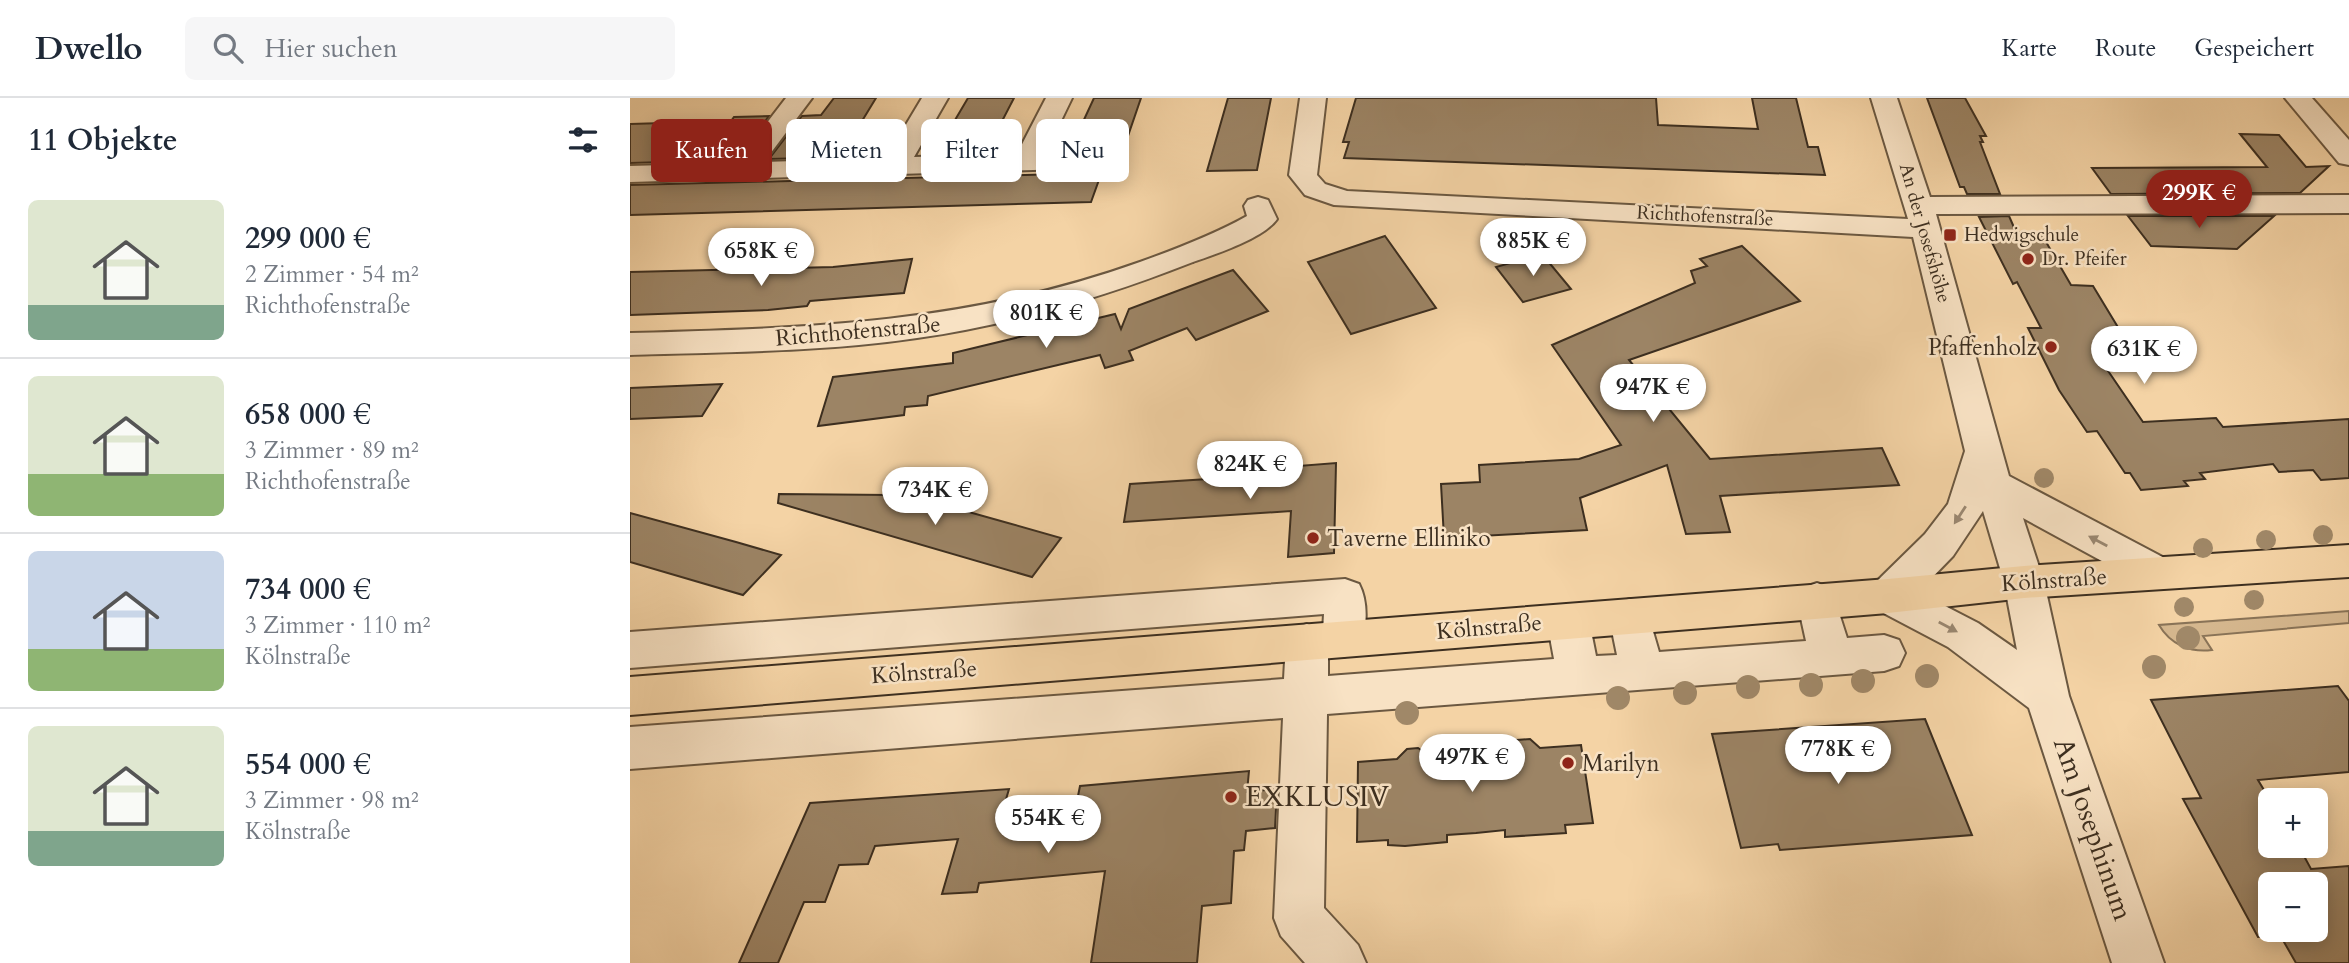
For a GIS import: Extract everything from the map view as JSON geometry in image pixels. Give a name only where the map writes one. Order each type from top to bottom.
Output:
[{"type":"main road","name":"Kölnstraße","points":[[630,696],[1888,596],[2024,582],[2349,561]]},
{"type":"street","points":[[772,133],[799,98]]},
{"type":"street","points":[[907,146],[935,98]]},
{"type":"street","points":[[1027,162],[1059,98]]},
{"type":"street","name":"Richthofenstraße","points":[[1313,98],[1303,174],[1307,184],[1318,191],[1371,201],[1709,216],[1923,218],[2349,204]]},
{"type":"street","name":"An der Josefshöhe","points":[[1884,98],[1923,218],[1983,451],[2024,582]]},
{"type":"street","points":[[2298,98],[2349,157]]},
{"type":"street","points":[[907,166],[1036,162]]},
{"type":"street","points":[[630,174],[651,173]]},
{"type":"street","name":"Richthofenstraße","points":[[630,344],[833,337],[956,322],[1122,279],[1183,256],[1241,232],[1263,219],[1258,206]]},
{"type":"street","points":[[1983,451],[1965,509],[1939,545],[1888,596],[1963,635],[2047,696]]},
{"type":"street","points":[[1996,486],[2158,573]]},
{"type":"street","name":"Am Josephinum","points":[[2024,582],[2047,696],[2138,963]]},
{"type":"street","points":[[630,650],[1346,596],[1325,640],[1306,697],[1299,918],[1340,963]]},
{"type":"street","points":[[1817,600],[1831,658]]},
{"type":"street","points":[[1255,646],[1256,603]]},
{"type":"street","points":[[1630,616],[1642,672]]},
{"type":"street","points":[[1061,662],[1072,617]]},
{"type":"street","points":[[1568,621],[1579,677]]},
{"type":"street","points":[[741,687],[762,641]]},
{"type":"street","points":[[630,748],[1884,653]]},
{"type":"shaded area","points":[[2349,611],[2349,623],[2203,636],[2212,650],[2204,651],[2181,646],[2159,625]]},
{"type":"building","points":[[834,98],[876,98],[863,119],[800,119],[802,116],[821,115]]},
{"type":"building","points":[[968,98],[1014,98],[1003,119],[956,119]]},
{"type":"building","points":[[1094,98],[1141,98],[1129,133],[1129,119],[1084,119]]},
{"type":"building","points":[[1228,98],[1271,98],[1257,170],[1207,171]]},
{"type":"building","points":[[1356,98],[1656,98],[1658,125],[1758,129],[1752,98],[1796,98],[1808,147],[1818,147],[1825,175],[1344,158],[1349,142],[1343,142]]},
{"type":"building","points":[[1927,98],[1965,98],[1986,136],[1980,136],[1983,142],[1980,142],[2000,194],[1967,194],[1964,187],[1960,187]]},
{"type":"building","points":[[769,116],[767,119],[732,119]]},
{"type":"building","points":[[651,123],[651,162],[630,163],[630,124]]},
{"type":"building","points":[[2240,134],[2279,135],[2306,167],[2329,166],[2300,193],[2111,194],[2092,168],[2267,167]]},
{"type":"building","points":[[786,137],[786,159],[772,159]]},
{"type":"building","points":[[1022,175],[1036,175],[1036,182],[1098,182],[1091,202],[630,215],[630,185],[786,181],[907,182],[907,178],[921,178],[921,182],[1022,182]]},
{"type":"building","points":[[2009,216],[2016,232],[2042,235],[2071,285],[2093,286],[2139,362],[2102,362],[2143,422],[2216,418],[2223,427],[2349,419],[2349,478],[2321,480],[2313,470],[2279,472],[2273,464],[2200,473],[2205,479],[2184,481],[2188,486],[2141,490],[2130,473],[2125,473],[2097,431],[2087,432],[2059,390],[2028,328],[2041,328],[2017,282],[2013,284],[1979,217]]},
{"type":"building","points":[[2128,216],[2274,216],[2237,249],[2151,246]]},
{"type":"building","points":[[1385,236],[1436,308],[1351,334],[1308,262]]},
{"type":"building","points":[[1742,246],[1800,301],[1629,360],[1710,459],[1882,448],[1899,485],[1720,496],[1730,532],[1686,534],[1667,465],[1580,498],[1587,530],[1444,538],[1441,484],[1480,482],[1479,465],[1579,459],[1621,445],[1552,345],[1695,283],[1691,271],[1707,266],[1700,259]]},
{"type":"building","points":[[1542,254],[1571,289],[1523,302],[1496,267]]},
{"type":"building","points":[[912,259],[904,293],[810,301],[807,306],[768,310],[630,315],[630,272],[833,267]]},
{"type":"building","points":[[1233,270],[1268,311],[1196,340],[1187,328],[1129,351],[1133,360],[1105,368],[1100,355],[928,396],[927,405],[905,407],[904,415],[818,426],[833,377],[953,363],[953,353],[1115,314],[1121,329],[1129,309]]},
{"type":"building","points":[[722,384],[702,416],[630,419],[630,388]]},
{"type":"building","points":[[1336,463],[1334,553],[1288,557],[1291,511],[1124,522],[1130,484],[1224,478],[1225,472]]},
{"type":"building","points":[[894,491],[1061,538],[1032,577],[778,503],[779,494],[891,495]]},
{"type":"building","points":[[630,513],[781,555],[743,595],[630,562]]},
{"type":"building","points":[[2338,686],[2349,701],[2349,772],[2258,780],[2263,788],[2258,788],[2258,858],[2305,858],[2311,869],[2349,866],[2349,963],[2296,963],[2284,942],[2328,942],[2328,872],[2258,872],[2258,937],[2183,799],[2201,798],[2151,700]]},
{"type":"building","points":[[1925,719],[1972,835],[1780,850],[1778,844],[1741,848],[1712,734]]},
{"type":"building","points":[[1530,739],[1540,748],[1581,745],[1593,823],[1565,825],[1566,833],[1505,837],[1505,830],[1447,835],[1447,842],[1405,846],[1388,845],[1388,840],[1357,842],[1358,762],[1397,759],[1407,749],[1418,748],[1432,757],[1511,750],[1517,740]]},
{"type":"building","points":[[1249,771],[1247,792],[1277,789],[1275,828],[1246,831],[1244,850],[1234,851],[1231,903],[1202,906],[1197,963],[1091,963],[1105,871],[979,883],[977,892],[942,894],[958,839],[875,846],[868,864],[839,865],[825,902],[804,902],[778,963],[739,963],[810,803],[1009,789],[1002,813],[1076,806],[1080,786]]},
{"type":"place","name":"Hedwigschule","points":[[1950,235]]},
{"type":"place","name":"Dr. Pfeifer","points":[[2028,259]]},
{"type":"place","name":"Pfaffenholz","points":[[2051,347]]},
{"type":"place","name":"Taverne Elliniko","points":[[1313,538]]},
{"type":"place","name":"Marilyn","points":[[1568,763]]},
{"type":"place","name":"EXKLUSIV","points":[[1231,797]]}]
